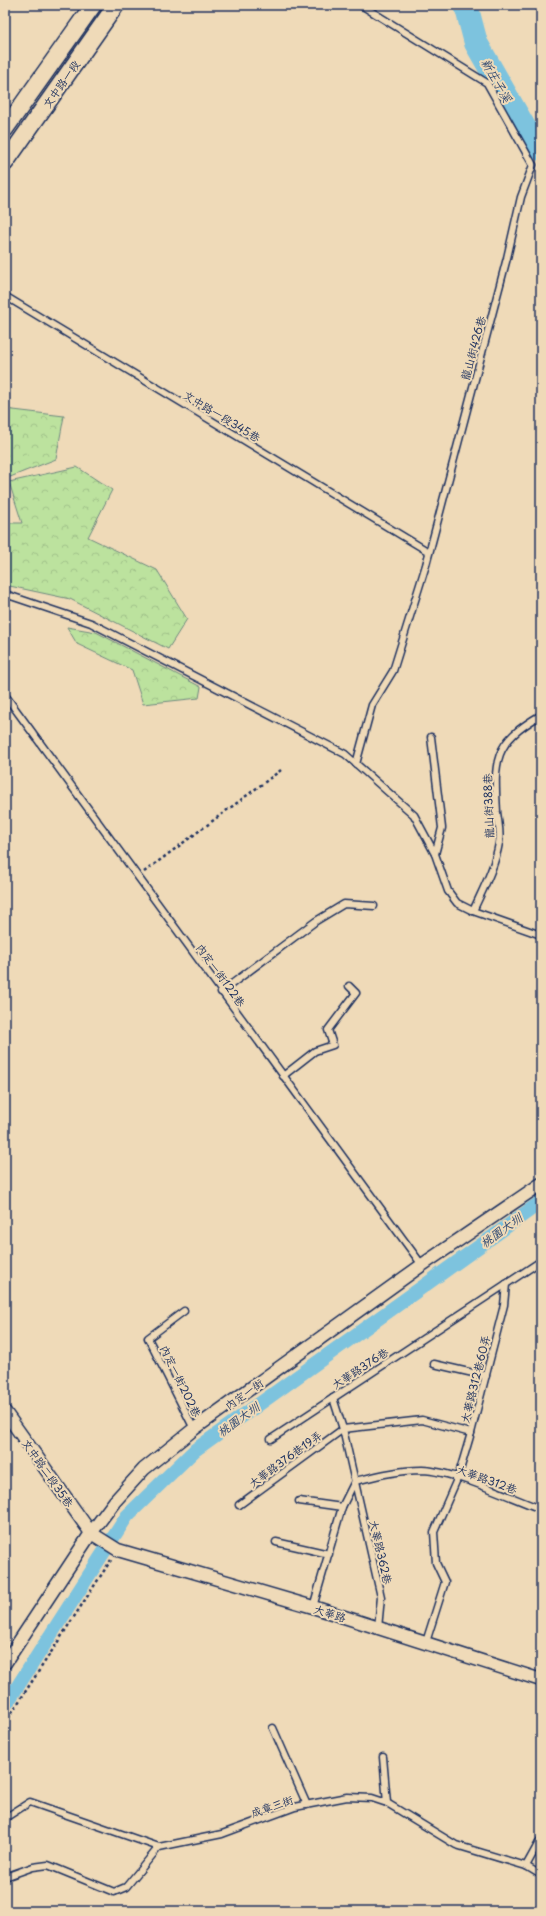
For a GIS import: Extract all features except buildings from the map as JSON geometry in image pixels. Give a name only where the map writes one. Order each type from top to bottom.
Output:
[{"type":"street","name":"文中路一段","points":[[5,129],[93,5]]},
{"type":"street","name":"文中路一段","points":[[5,163],[116,5]]},
{"type":"street","points":[[41,78],[57,89]]},
{"type":"street","name":"內定一街","points":[[5,1663],[91,1533],[115,1501],[144,1469],[194,1429],[422,1265],[541,1184]]},
{"type":"street","name":"文中路二段35巷","points":[[5,1412],[91,1533]]},
{"type":"street","name":"大華路","points":[[91,1533],[118,1550],[426,1642],[541,1680]]},
{"type":"lane","name":"龍山街426巷","points":[[356,764],[372,705],[393,671],[429,552],[507,258],[521,197],[533,165],[487,83],[361,5]]},
{"type":"lane","name":"文中路一段345巷","points":[[5,296],[429,552]]},
{"type":"lane","points":[[5,594],[91,622],[345,754],[414,815],[435,854],[448,891],[457,903],[473,911],[541,935]]},
{"type":"lane","name":"內定一街122巷","points":[[5,695],[422,1265]]},
{"type":"lane","name":"龍山街388巷","points":[[473,911],[493,867],[500,841],[495,774],[500,752],[520,727],[541,715]]},
{"type":"lane","points":[[431,737],[442,828],[435,854]]},
{"type":"lane","points":[[221,992],[316,921],[344,904],[374,906]]},
{"type":"lane","points":[[283,1076],[315,1051],[333,1045],[328,1030],[356,993],[349,986]]},
{"type":"lane","name":"大華路376巷","points":[[355,1481],[343,1429],[333,1398],[541,1261]]},
{"type":"lane","name":"大華路312巷60弄","points":[[426,1642],[445,1582],[436,1563],[434,1532],[458,1477],[471,1433],[504,1305],[506,1284]]},
{"type":"lane","name":"內定一街202巷","points":[[184,1311],[148,1338],[194,1429]]},
{"type":"lane","points":[[434,1364],[486,1376]]},
{"type":"lane","points":[[272,1439],[333,1398]]},
{"type":"lane","points":[[343,1429],[422,1420],[471,1433]]},
{"type":"lane","name":"大華路376巷19弄","points":[[240,1505],[343,1429]]},
{"type":"lane","name":"大華路312巷","points":[[355,1481],[389,1474],[422,1470],[458,1477],[541,1509]]},
{"type":"lane","points":[[313,1608],[342,1507],[355,1481]]},
{"type":"lane","name":"大華路362巷","points":[[355,1481],[381,1597],[378,1628]]},
{"type":"lane","points":[[299,1501],[342,1507]]},
{"type":"lane","points":[[276,1542],[329,1554]]},
{"type":"lane","points":[[273,1728],[307,1805]]},
{"type":"lane","points":[[383,1757],[387,1803]]},
{"type":"lane","name":"成章三街","points":[[159,1847],[222,1834],[295,1807],[347,1797],[372,1798],[387,1803],[456,1845],[526,1866],[541,1875]]},
{"type":"lane","points":[[5,1818],[30,1802],[159,1847],[126,1887],[114,1892],[48,1865],[33,1867],[5,1877]]},
{"type":"lane","points":[[526,1866],[541,1839]]},
{"type":"path","points":[[137,877],[281,770]]},
{"type":"path","points":[[5,1723],[118,1550]]},
{"type":"green space","points":[[5,409],[64,416],[56,459],[5,479]]},
{"type":"green space","points":[[77,467],[112,490],[88,537],[157,570],[187,619],[168,649],[70,599],[5,585],[5,523],[22,523],[9,482]]},
{"type":"green space","points":[[67,627],[96,632],[201,687],[199,698],[143,704],[132,670],[77,644]]},
{"type":"waterway","name":"新庄子溪","points":[[466,5],[476,43],[528,134],[541,149]]},
{"type":"waterway","name":"桃園大圳","points":[[5,1706],[127,1516],[195,1450],[541,1202]]}]
